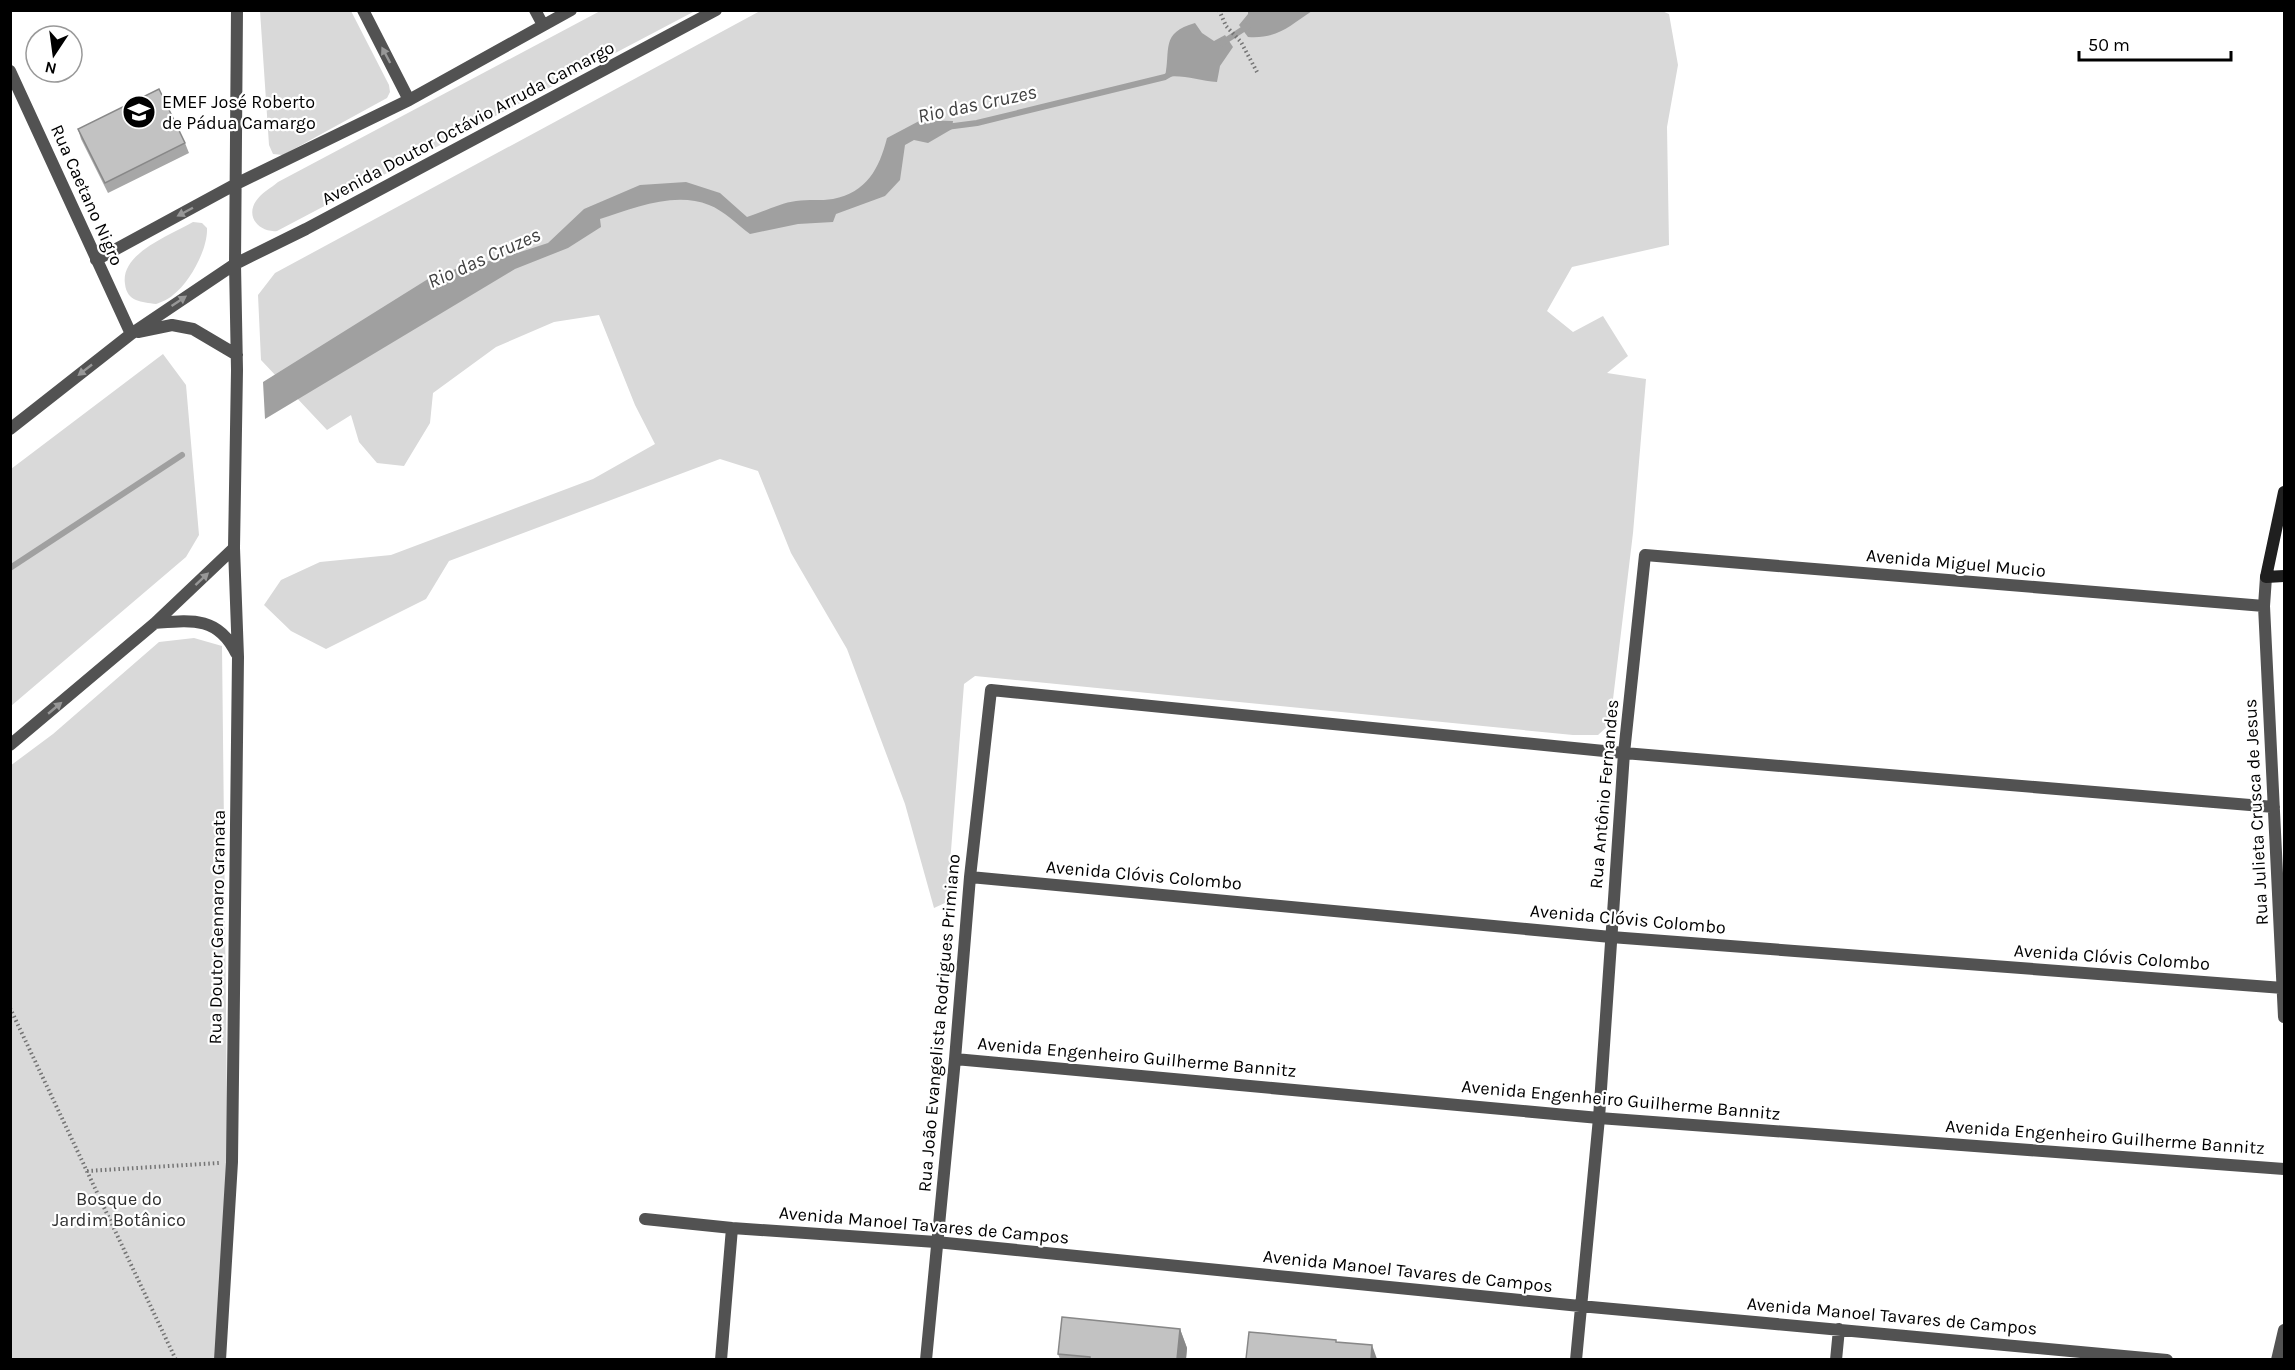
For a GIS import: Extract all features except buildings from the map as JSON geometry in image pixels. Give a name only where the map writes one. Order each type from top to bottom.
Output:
[{"type":"street","points":[[237,10],[235,264],[237,355]]},
{"type":"street","points":[[363,10],[409,100]]},
{"type":"street","points":[[535,10],[543,25]]},
{"type":"street","points":[[96,260],[236,184],[409,100],[571,10]]},
{"type":"street","name":"Avenida Doutor Octávio Arruda Camargo","points":[[10,429],[131,334],[235,264],[316,224],[716,10]]},
{"type":"street","name":"Rua Caetano Nigro","points":[[10,71],[131,334]]},
{"type":"street","points":[[131,334],[172,325],[193,329],[237,355]]},
{"type":"street","name":"Rua Doutor Gennaro Granata","points":[[220,1359],[232,1162],[238,657],[234,548],[237,355]]},
{"type":"street","points":[[2284,492],[2266,576],[2284,576]]},
{"type":"street","points":[[10,745],[155,623],[234,548]]},
{"type":"street","name":"Avenida Miguel Mucio","points":[[1645,555],[2264,606]]},
{"type":"street","name":"Rua Antônio Fernandes","points":[[1576,1359],[1599,1118],[1624,753],[1645,555]]},
{"type":"street","name":"Rua Julieta Crusca de Jesus","points":[[2266,576],[2264,606],[2284,1017]]},
{"type":"street","points":[[155,623],[186,620],[217,627],[229,640],[238,657]]},
{"type":"street","name":"Rua João Evangelista Rodrigues Primiano","points":[[926,1359],[955,1059],[969,877],[991,690],[1624,753]]},
{"type":"street","points":[[1624,753],[2274,807]]},
{"type":"street","name":"Avenida Clóvis Colombo","points":[[969,877],[1611,937],[2283,988]]},
{"type":"street","name":"Avenida Engenheiro Guilherme Bannitz","points":[[955,1059],[1599,1118],[2284,1169]]},
{"type":"street","name":"Avenida Manoel Tavares de Campos","points":[[645,1220],[936,1242],[1581,1306],[2167,1359]]},
{"type":"street","points":[[721,1359],[732,1228]]},
{"type":"street","points":[[1836,1359],[1839,1329]]},
{"type":"street","points":[[2277,1359],[2284,1330]]},
{"type":"path","points":[[1218,10],[1226,26],[1241,42],[1257,72]]},
{"type":"path","points":[[10,1008],[176,1359]]},
{"type":"path","points":[[87,1171],[232,1162]]},
{"type":"green space","points":[[602,10],[695,11],[277,231],[265,229],[256,223],[252,213],[256,201],[278,182]]},
{"type":"green space","points":[[260,11],[351,11],[389,85],[390,92],[387,98],[283,155],[273,154],[269,145]]},
{"type":"green space","points":[[760,11],[1662,11],[1669,14],[1678,65],[1667,127],[1669,245],[1572,267],[1547,311],[1573,332],[1603,316],[1628,356],[1607,373],[1646,379],[1633,533],[1610,724],[1598,735],[1573,735],[975,676],[964,684],[947,902],[934,908],[905,804],[847,649],[791,553],[758,471],[720,459],[449,561],[426,599],[326,649],[291,631],[264,605],[281,580],[320,562],[391,555],[593,479],[655,444],[635,405],[599,315],[554,322],[496,347],[433,393],[430,423],[404,466],[377,463],[359,442],[351,415],[327,430],[261,360],[258,295],[275,273]]},
{"type":"green space","points":[[193,222],[202,223],[207,228],[207,236],[197,264],[186,282],[171,296],[156,304],[132,298],[125,284],[130,263],[149,246]]},
{"type":"green space","points":[[163,354],[186,385],[199,535],[186,557],[11,706],[11,469]]},
{"type":"green space","name":"Bosque do Jardim Botânico","points":[[194,638],[222,646],[228,1193],[218,1359],[11,1359],[10,766],[53,734],[159,642]]},
{"type":"shaded area","points":[[1248,10],[1312,11],[1275,34],[1248,37],[1239,25],[1248,14]]},
{"type":"shaded area","points":[[1195,23],[1202,33],[1214,41],[1225,35],[1233,47],[1220,66],[1217,82],[1178,76],[1165,77],[1169,43],[1172,37],[1184,27]]},
{"type":"shaded area","points":[[921,120],[953,121],[952,129],[928,143],[914,140],[905,145],[900,180],[885,196],[836,214],[833,222],[798,224],[750,234],[714,207],[696,201],[682,200],[654,203],[600,219],[601,227],[568,248],[515,269],[265,419],[263,382],[436,274],[505,257],[548,243],[584,209],[640,185],[686,182],[720,193],[747,217],[790,202],[828,200],[845,196],[870,178],[880,160],[887,138]]},
{"type":"waterway","name":"Rio das Cruzes","points":[[1222,43],[1248,26]]},
{"type":"waterway","name":"Rio das Cruzes","points":[[946,127],[977,123],[1165,77],[1172,73]]},
{"type":"waterway","name":"Rio das Cruzes","points":[[10,568],[182,455]]},
{"type":"place","name":"EMEF José Roberto de Pádua Camargo","points":[[139,112]]}]
